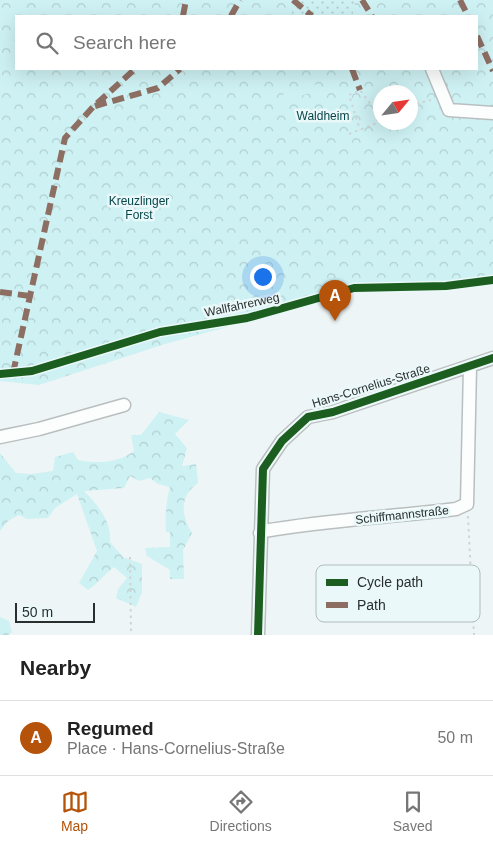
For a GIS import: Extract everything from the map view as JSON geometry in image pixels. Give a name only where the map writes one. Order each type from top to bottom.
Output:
[{"type":"street","points":[[432,70],[449,110],[493,113]]},
{"type":"street","name":"Hans-Cornelius-Straße","points":[[258,635],[260,533],[264,469],[282,441],[308,417],[333,412],[493,358]]},
{"type":"street","points":[[467,504],[470,367]]},
{"type":"street","points":[[0,436],[39,429],[124,405]]},
{"type":"street","name":"Schiffmannstraße","points":[[260,533],[315,522],[370,519],[456,509],[467,504]]},
{"type":"path","points":[[360,130],[349,95],[360,90],[373,106]]},
{"type":"path","points":[[418,103],[434,99],[442,94]]},
{"type":"path","points":[[349,134],[373,125]]},
{"type":"path","points":[[467,504],[470,565]]},
{"type":"path","points":[[130,557],[131,635]]},
{"type":"path","points":[[473,622],[474,635]]},
{"type":"green space","name":"Kreuzlinger Forst","points":[[0,0],[292,0],[292,15],[15,15],[15,70],[478,70],[478,15],[353,15],[355,0],[493,0],[493,277],[358,291],[165,344],[39,385],[0,381]]},
{"type":"green space","points":[[292,0],[355,0],[353,15],[292,15]]},
{"type":"green space","points":[[317,84],[319,90],[285,101],[283,94]]},
{"type":"green space","points":[[159,412],[189,420],[175,434],[187,448],[182,466],[196,464],[198,483],[188,494],[184,506],[184,513],[192,533],[183,550],[184,579],[170,579],[170,570],[147,556],[145,548],[170,547],[170,532],[166,532],[166,520],[170,487],[158,484],[150,478],[139,481],[130,476],[124,488],[84,491],[103,514],[109,528],[110,542],[123,557],[142,564],[142,592],[136,607],[116,598],[118,589],[127,578],[114,567],[88,590],[79,583],[97,551],[77,494],[55,508],[48,518],[27,519],[19,515],[8,521],[0,531],[0,453],[16,473],[31,474],[53,471],[55,457],[73,452],[78,460],[107,462],[121,458],[134,451],[131,435],[141,435]]},
{"type":"green space","points":[[0,617],[9,621],[12,632],[8,635],[0,635]]},
{"type":"marked path","points":[[183,15],[186,0]]},
{"type":"marked path","points":[[232,15],[240,0]]},
{"type":"marked path","points":[[293,0],[311,15]]},
{"type":"marked path","points":[[362,0],[371,15]]},
{"type":"marked path","points":[[460,0],[468,15]]},
{"type":"marked path","points":[[478,38],[493,71]]},
{"type":"marked path","points":[[13,373],[65,138],[93,107],[134,70]]},
{"type":"marked path","points":[[95,106],[158,88],[179,70]]},
{"type":"marked path","points":[[352,70],[360,90]]},
{"type":"marked path","points":[[0,292],[30,296]]},
{"type":"cycle path","name":"Wallfahrerweg","points":[[0,374],[32,371],[160,332],[247,318],[354,288],[446,286],[493,280]]},
{"type":"cycle path","points":[[258,635],[263,469],[282,441],[308,417],[333,412],[493,358]]},
{"type":"place","name":"Regumed","points":[[335,321]]},
{"type":"park label","name":"Waldheim","points":[[323,116]]}]
